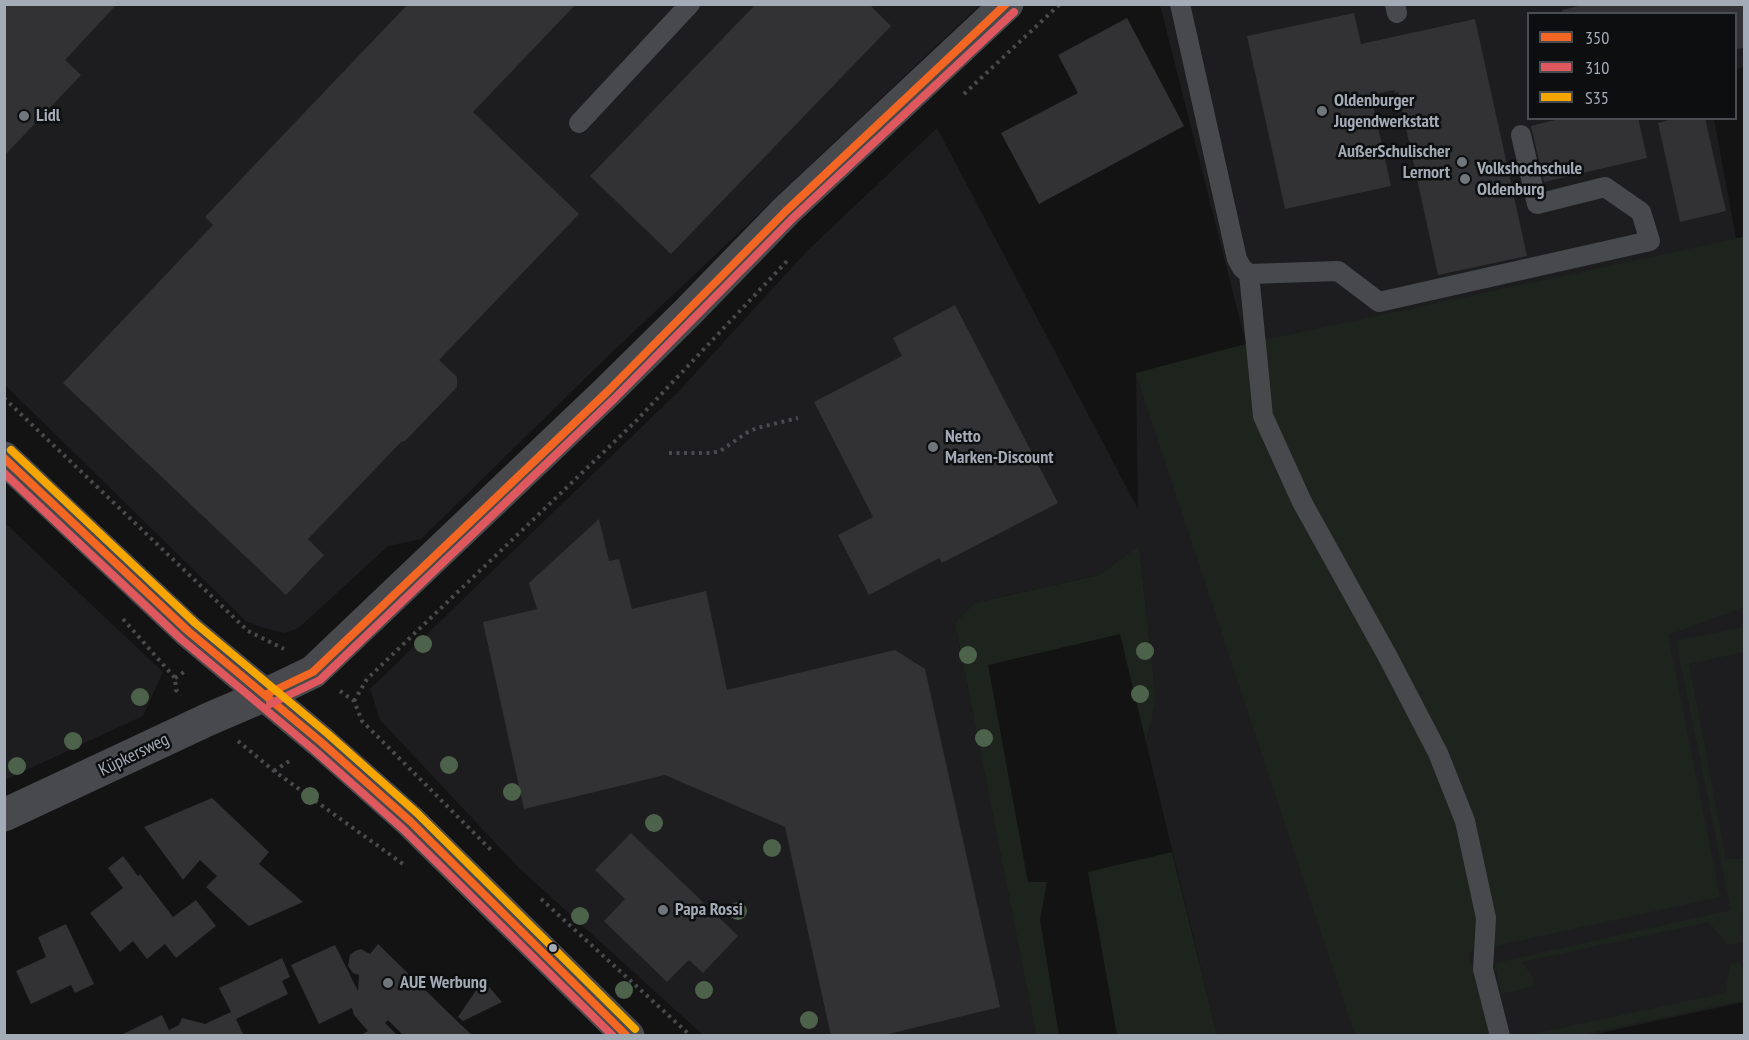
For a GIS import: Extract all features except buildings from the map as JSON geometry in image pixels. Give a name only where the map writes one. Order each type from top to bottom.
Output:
[{"type":"street","name":"Küpkersweg","points":[[4,814],[313,672],[599,400],[786,211],[1007,4]]},
{"type":"street","points":[[4,458],[188,631],[410,820],[624,1034]]},
{"type":"lane","points":[[579,123],[690,4]]},
{"type":"lane","points":[[1180,4],[1237,259],[1249,274],[1338,271],[1379,302],[1650,241],[1641,212],[1605,187],[1537,204],[1521,135]]},
{"type":"lane","points":[[1249,274],[1263,416],[1302,502],[1438,753],[1462,812],[1486,918],[1483,969],[1500,1035]]},
{"type":"path","points":[[956,101],[1060,4]]},
{"type":"path","points":[[354,701],[367,679],[635,422],[795,253]]},
{"type":"path","points":[[4,398],[248,631],[279,646],[354,701],[362,721],[501,860]]},
{"type":"path","points":[[669,453],[720,451],[757,428],[798,418]]},
{"type":"path","points":[[121,617],[175,678],[177,690],[209,719],[251,750],[273,771],[412,871]]},
{"type":"path","points":[[534,894],[691,1035]]},
{"type":"shaded area","points":[[4,5],[980,5],[606,358],[421,539],[388,546],[302,625],[285,633],[246,621],[5,385]]},
{"type":"shaded area","points":[[1160,5],[1744,5],[1744,67],[1737,69],[1737,12],[1527,12],[1527,120],[1714,120],[1736,238],[1744,237],[1744,1002],[1591,1035],[1217,1035],[1146,742],[1156,702],[1139,547],[1099,575],[974,603],[955,623],[1036,1035],[703,1035],[519,868],[380,720],[370,689],[679,391],[807,251],[937,128],[1138,509],[1136,373],[1246,344]]},
{"type":"shaded area","points":[[1744,237],[1744,607],[1668,635],[1720,897],[1468,952],[1492,1035],[1355,1035],[1136,373],[1246,344]]},
{"type":"shaded area","points":[[5,523],[163,672],[143,716],[5,780]]},
{"type":"shaded area","points":[[1139,546],[1156,702],[1146,742],[1120,634],[988,665],[1028,882],[1047,882],[1040,920],[1059,1035],[1036,1035],[955,623],[974,603],[1099,575]]},
{"type":"shaded area","points":[[1744,627],[1744,652],[1689,664],[1726,859],[1743,859],[1742,942],[1727,945],[1709,922],[1522,962],[1533,978],[1535,986],[1501,994],[1495,963],[1731,910],[1676,641]]},
{"type":"shaded area","points":[[1172,852],[1217,1035],[1117,1035],[1088,872]]},
{"type":"shaded area","points":[[1738,962],[1742,965],[1744,976],[1744,1000],[1580,1035],[1528,1035],[1725,993],[1730,964]]},
{"type":"transit line","name":"350","points":[[265,695],[313,672],[607,392],[786,211],[1006,4]]},
{"type":"transit line","name":"310","points":[[270,704],[320,680],[614,399],[793,218],[1014,12]]},
{"type":"transit line","name":"S35","points":[[11,450],[195,623],[328,734],[417,813],[635,1029]]},
{"type":"transit line","name":"350","points":[[4,458],[188,631],[321,742],[410,821],[627,1036]]},
{"type":"transit line","name":"310","points":[[4,473],[181,639],[314,750],[403,829],[613,1036]]},
{"type":"place","name":"Oldenburger Jugendwerkstatt","points":[[1322,111]]},
{"type":"place","name":"Lidl","points":[[24,116]]},
{"type":"place","name":"AußerSchulischer Lernort","points":[[1462,162]]},
{"type":"place","name":"Volkshochschule Oldenburg","points":[[1465,179]]},
{"type":"place","name":"Netto Marken-Discount","points":[[933,447]]},
{"type":"place","name":"Papa Rossi","points":[[663,910]]},
{"type":"place","name":"AUE Werbung","points":[[388,983]]}]
